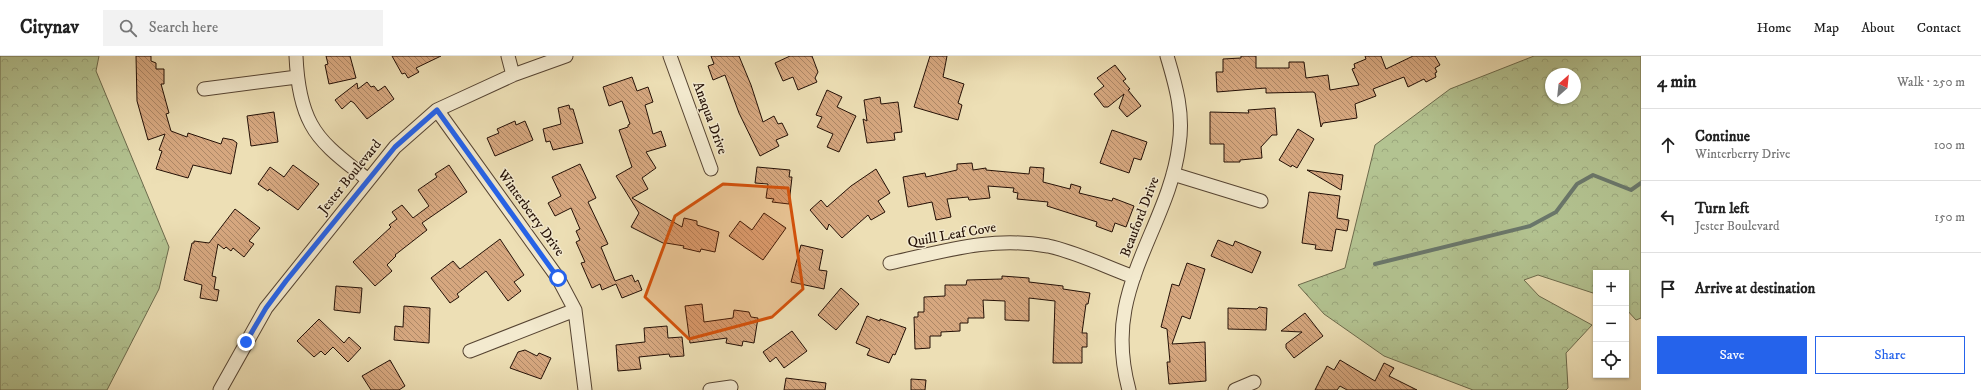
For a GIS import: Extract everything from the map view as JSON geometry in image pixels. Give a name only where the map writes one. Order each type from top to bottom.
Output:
[{"type":"street","points":[[296,56],[297,77],[303,104],[311,125],[330,148],[368,180]]},
{"type":"street","points":[[508,56],[513,75]]},
{"type":"street","name":"Jester Boulevard","points":[[220,390],[266,308],[395,147],[437,110],[513,75],[566,56]]},
{"type":"street","name":"Anaqua Drive","points":[[670,56],[711,169]]},
{"type":"street","name":"Beauford Drive","points":[[1129,390],[1122,356],[1124,309],[1134,277],[1174,174],[1179,145],[1181,115],[1178,92],[1167,56]]},
{"type":"street","points":[[204,89],[297,77]]},
{"type":"street","name":"Winterberry Drive","points":[[437,110],[558,278],[575,310],[585,390]]},
{"type":"street","points":[[1174,174],[1261,201]]},
{"type":"street","name":"Quill Leaf Cove","points":[[890,263],[985,243],[1013,242],[1050,247],[1134,277]]},
{"type":"street","points":[[470,351],[575,310]]},
{"type":"street","points":[[1236,390],[1254,382]]},
{"type":"street","points":[[710,390],[731,387]]},
{"type":"highlighted area","points":[[723,184],[788,188],[803,289],[772,317],[689,339],[645,297],[675,216]]},
{"type":"green space","points":[[0,56],[99,56],[96,71],[169,247],[159,289],[107,390],[0,390]]},
{"type":"green space","points":[[1534,56],[1641,56],[1641,318],[1636,320],[1629,312],[1629,270],[1593,270],[1593,293],[1538,275],[1524,280],[1539,296],[1592,325],[1566,353],[1568,388],[1566,390],[1473,390],[1384,356],[1324,314],[1298,285],[1345,268],[1375,145],[1450,89]]},
{"type":"building","points":[[136,56],[151,56],[151,61],[156,63],[156,69],[164,69],[164,84],[161,84],[169,113],[166,114],[171,131],[187,137],[188,133],[221,144],[223,138],[233,140],[237,143],[231,174],[193,165],[188,178],[156,169],[162,151],[159,150],[165,134],[148,140],[137,101]]},
{"type":"building","points":[[326,56],[350,56],[356,78],[329,84],[325,65],[328,64]]},
{"type":"building","points":[[392,56],[441,56],[416,68],[419,72],[408,78],[405,73],[402,74]]},
{"type":"building","points":[[711,56],[739,56],[751,85],[763,122],[774,116],[778,124],[782,123],[788,135],[776,140],[779,146],[760,156],[739,113],[725,75],[713,80],[708,66],[714,64]]},
{"type":"building","points":[[790,56],[812,56],[818,72],[815,78],[817,82],[798,90],[793,77],[783,81],[775,63]]},
{"type":"building","points":[[930,56],[947,56],[943,77],[964,84],[958,103],[962,105],[958,120],[914,107]]},
{"type":"building","points":[[1241,56],[1256,56],[1256,68],[1289,68],[1289,62],[1304,62],[1306,78],[1328,75],[1330,90],[1359,85],[1352,69],[1355,68],[1354,64],[1366,59],[1365,56],[1381,56],[1386,69],[1413,56],[1435,56],[1440,65],[1435,68],[1437,72],[1435,73],[1436,77],[1426,82],[1424,79],[1408,87],[1404,77],[1373,89],[1376,96],[1355,104],[1357,118],[1323,123],[1321,127],[1315,93],[1313,92],[1266,93],[1266,88],[1217,92],[1216,72],[1223,72],[1223,59],[1241,58]]},
{"type":"building","points":[[1115,65],[1126,79],[1123,81],[1130,89],[1128,90],[1141,106],[1127,117],[1119,108],[1124,94],[1108,107],[1104,107],[1094,94],[1104,86],[1097,78]]},
{"type":"building","points":[[632,77],[637,91],[648,87],[653,102],[645,105],[653,134],[661,131],[666,146],[646,152],[656,168],[642,178],[648,189],[632,198],[682,227],[684,218],[697,221],[697,225],[719,232],[715,252],[701,249],[700,252],[683,248],[684,246],[665,244],[631,227],[639,213],[616,176],[632,167],[619,130],[628,127],[630,124],[622,101],[609,106],[603,87]]},
{"type":"building","points":[[367,82],[371,87],[374,86],[378,91],[385,86],[394,99],[367,119],[351,101],[342,109],[335,100],[357,83],[358,89]]},
{"type":"building","points":[[827,90],[842,97],[837,107],[856,116],[839,152],[827,147],[833,134],[817,127],[822,117],[816,115]]},
{"type":"building","points":[[880,97],[881,104],[898,102],[902,132],[894,133],[895,140],[867,143],[863,119],[867,121],[864,100]]},
{"type":"building","points":[[569,105],[570,109],[573,109],[583,143],[553,150],[550,141],[546,142],[543,129],[561,124],[558,108]]},
{"type":"building","points":[[1275,108],[1277,135],[1272,135],[1261,147],[1262,158],[1240,160],[1240,162],[1224,162],[1224,144],[1210,144],[1210,112],[1249,113],[1248,110]]},
{"type":"building","points":[[274,112],[278,142],[251,146],[247,116]]},
{"type":"building","points":[[515,121],[516,125],[525,121],[533,140],[495,156],[487,138],[499,133],[497,129]]},
{"type":"building","points":[[1298,129],[1314,139],[1297,168],[1292,165],[1291,167],[1279,160]]},
{"type":"building","points":[[1112,130],[1147,142],[1141,160],[1134,158],[1129,173],[1100,163]]},
{"type":"building","points":[[972,163],[973,170],[986,168],[986,170],[1029,174],[1030,167],[1044,168],[1043,182],[1070,189],[1071,184],[1081,187],[1079,193],[1112,201],[1113,198],[1134,206],[1126,227],[1115,223],[1112,232],[1096,226],[1097,222],[1047,206],[1048,202],[1017,199],[1018,193],[1013,192],[1014,188],[988,186],[990,198],[969,200],[968,197],[947,199],[951,217],[936,220],[932,202],[908,207],[903,177],[925,173],[926,177],[957,170],[957,164]]},
{"type":"building","points":[[580,164],[596,198],[588,202],[608,244],[601,247],[615,281],[632,275],[635,282],[638,280],[642,290],[622,298],[616,284],[602,290],[600,284],[592,288],[581,263],[585,262],[576,242],[580,240],[576,231],[580,229],[571,208],[555,216],[548,203],[561,196],[552,177]]},
{"type":"building","points":[[293,165],[319,184],[298,210],[269,189],[268,191],[258,184],[270,167],[284,177]]},
{"type":"building","points":[[449,165],[467,192],[422,223],[427,230],[395,255],[396,256],[387,265],[392,271],[375,286],[353,262],[391,227],[389,225],[397,219],[392,212],[402,205],[413,218],[429,206],[418,190],[437,177],[435,174]]},
{"type":"building","points":[[757,167],[790,170],[789,177],[792,177],[789,204],[772,202],[774,199],[766,198],[768,184],[755,183]]},
{"type":"building","points":[[876,169],[890,193],[878,201],[885,212],[871,220],[868,215],[842,238],[829,224],[827,230],[810,210],[821,200],[827,207],[851,186]]},
{"type":"building","points":[[1307,170],[1343,175],[1341,190]]},
{"type":"building","points":[[1309,192],[1340,196],[1337,218],[1349,220],[1347,231],[1336,229],[1332,251],[1315,249],[1316,245],[1302,243]]},
{"type":"building","points":[[235,209],[260,228],[249,241],[254,244],[244,257],[233,248],[231,251],[226,247],[224,249],[218,244],[212,276],[216,277],[214,289],[219,290],[217,301],[200,298],[202,285],[184,280],[192,243],[194,243],[194,241],[209,243]]},
{"type":"building","points":[[764,213],[786,228],[763,260],[729,236],[740,221],[752,230]]},
{"type":"building","points":[[500,239],[524,275],[514,282],[521,291],[508,301],[486,271],[457,294],[459,297],[450,303],[431,278],[453,261],[460,269]]},
{"type":"building","points":[[1218,240],[1233,246],[1235,241],[1261,252],[1252,273],[1211,256]]},
{"type":"building","points":[[801,245],[823,250],[819,270],[827,271],[824,289],[791,282]]},
{"type":"building","points":[[1187,263],[1205,269],[1190,319],[1182,316],[1172,344],[1205,342],[1206,381],[1169,384],[1167,362],[1170,362],[1167,329],[1161,327],[1172,284],[1179,286]]},
{"type":"building","points":[[1002,276],[1029,278],[1029,282],[1063,286],[1063,289],[1090,293],[1088,304],[1086,304],[1082,333],[1087,333],[1087,347],[1082,347],[1082,363],[1053,363],[1055,301],[1029,298],[1029,321],[1005,320],[1005,301],[983,300],[984,318],[968,318],[968,323],[960,323],[960,331],[941,332],[941,336],[930,336],[930,348],[915,349],[914,317],[918,317],[918,312],[924,312],[924,297],[945,296],[945,285],[966,285],[967,280],[1002,279]]},
{"type":"building","points":[[336,286],[362,288],[360,313],[334,310]]},
{"type":"building","points":[[841,288],[859,304],[836,330],[818,315]]},
{"type":"building","points":[[702,304],[704,322],[733,318],[734,310],[749,312],[751,317],[758,318],[754,343],[743,341],[742,346],[726,343],[727,338],[690,343],[685,306]]},
{"type":"building","points":[[404,306],[430,308],[429,343],[394,340],[395,326],[403,327]]},
{"type":"building","points":[[1259,307],[1267,308],[1266,330],[1228,329],[1228,308],[1257,309]]},
{"type":"building","points":[[1305,313],[1323,336],[1294,358],[1286,348],[1286,344],[1302,332],[1281,331]]},
{"type":"building","points":[[867,316],[906,328],[895,355],[893,354],[889,363],[867,355],[870,349],[856,343]]},
{"type":"building","points":[[319,319],[344,343],[349,337],[361,348],[348,362],[333,347],[325,355],[321,351],[314,357],[297,341]]},
{"type":"building","points":[[667,326],[668,338],[682,337],[684,356],[670,357],[669,354],[639,357],[641,369],[618,371],[616,345],[645,342],[644,328]]},
{"type":"building","points":[[792,331],[807,351],[784,368],[776,357],[770,362],[763,352]]},
{"type":"building","points":[[525,350],[537,356],[539,353],[551,358],[541,379],[510,368],[518,352]]},
{"type":"building","points":[[390,360],[405,386],[399,390],[371,390],[362,376]]},
{"type":"building","points":[[1340,360],[1375,381],[1384,363],[1394,368],[1389,376],[1417,390],[1347,390],[1340,386],[1337,390],[1315,390],[1327,366],[1334,370]]},
{"type":"building","points":[[786,378],[826,383],[825,390],[784,390]]},
{"type":"building","points":[[911,379],[926,380],[925,390],[911,390]]},
{"type":"waterway","points":[[1375,264],[1530,226],[1556,212],[1577,184],[1593,175],[1631,190],[1641,183]]},
{"type":"route","points":[[246,342],[266,308],[286,281],[395,147],[437,110],[558,278]]}]
